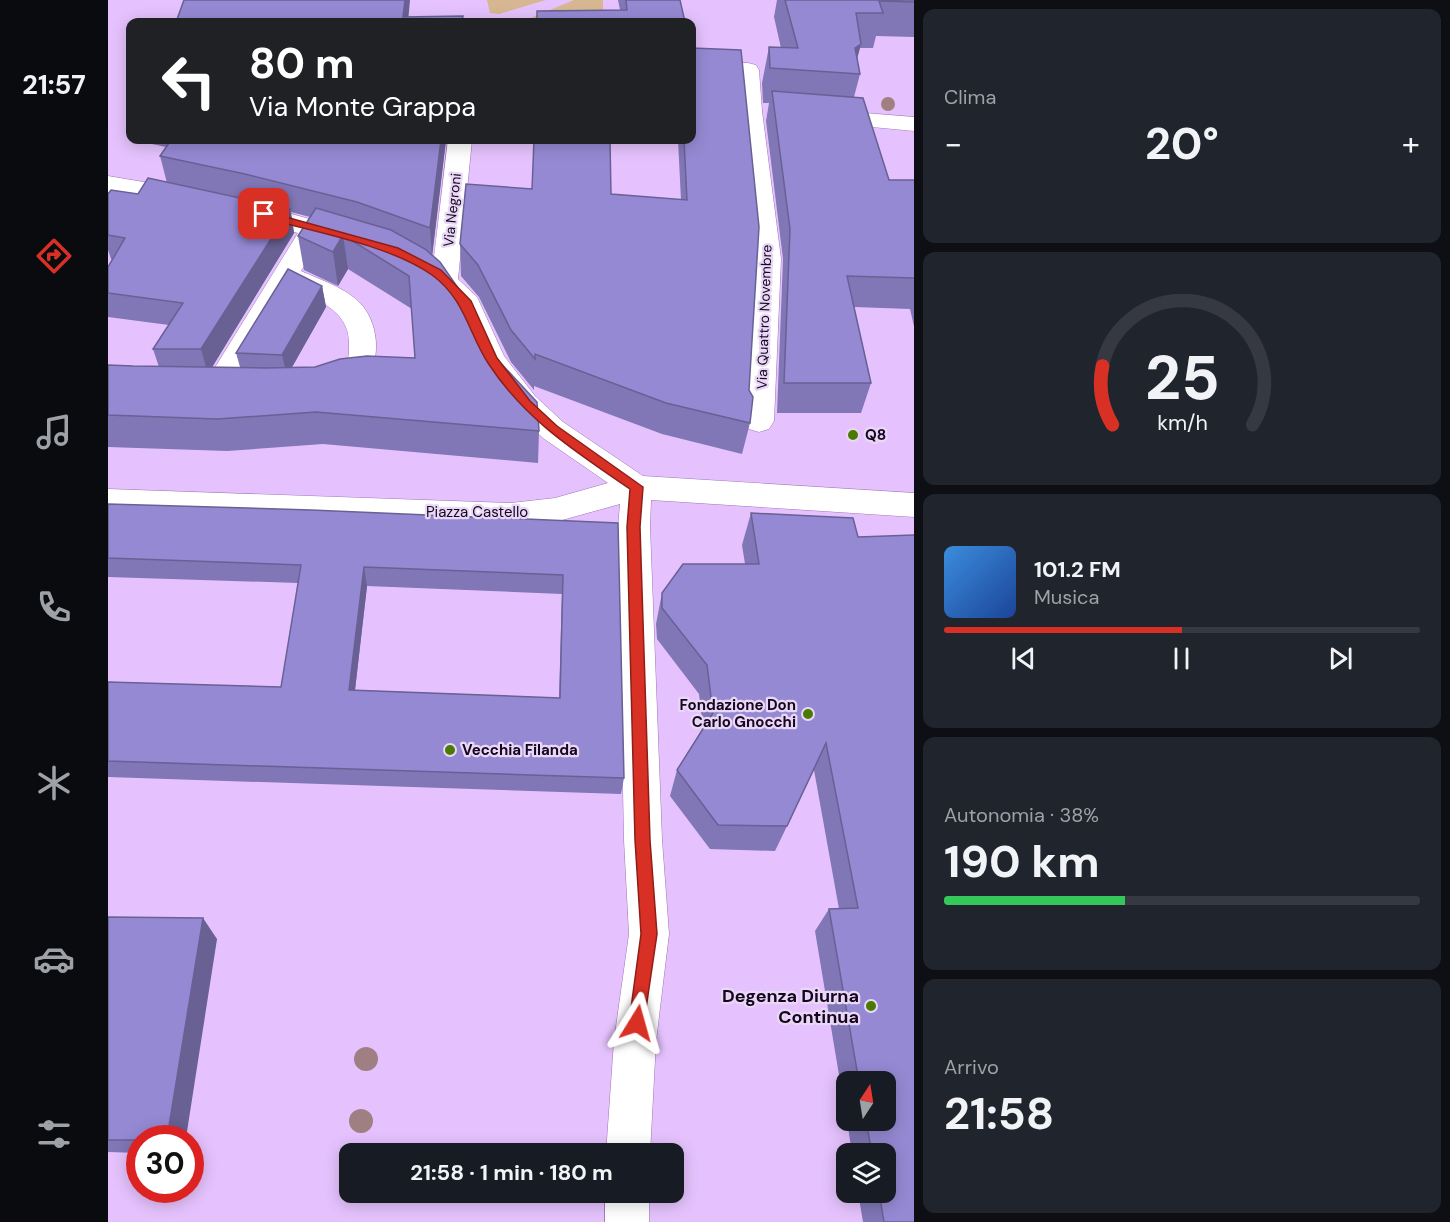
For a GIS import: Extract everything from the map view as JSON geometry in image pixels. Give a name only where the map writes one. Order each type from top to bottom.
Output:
[{"type":"street","name":"Via Quattro Novembre","points":[[696,71],[748,70],[761,112],[768,259],[759,421]]},
{"type":"street","points":[[808,115],[914,124]]},
{"type":"street","name":"Via Negroni","points":[[445,280],[460,144]]},
{"type":"street","points":[[108,184],[218,204],[375,245]]},
{"type":"street","points":[[252,387],[206,387],[286,275],[315,228]]},
{"type":"street","points":[[412,258],[445,280],[467,304],[492,360],[525,404],[553,429],[637,487],[634,539],[643,840],[649,934],[635,1041],[629,1143]]},
{"type":"street","points":[[286,275],[348,307],[358,317],[364,330],[363,357],[357,372],[343,383],[310,387]]},
{"type":"street","name":"Piazza Castello","points":[[108,501],[511,514],[562,508],[637,487],[914,505]]},
{"type":"street","points":[[627,1203],[627,1222]]},
{"type":"shaded area","points":[[487,0],[546,0],[499,14],[490,13]]},
{"type":"shaded area","points":[[574,0],[603,0],[603,18],[531,18]]},
{"type":"building","points":[[184,0],[405,0],[403,17],[463,16],[463,18],[177,18]]},
{"type":"building","points":[[626,0],[680,0],[684,18],[537,18],[537,11],[627,10]]},
{"type":"building","points":[[785,0],[914,0],[914,2],[879,1],[883,13],[856,13],[861,44],[855,48],[860,74],[770,68],[769,47],[798,48]]},
{"type":"building","points":[[696,48],[741,50],[759,227],[749,390],[753,397],[750,423],[666,403],[535,354],[535,359],[511,330],[478,265],[460,244],[466,184],[532,189],[534,144],[610,144],[611,194],[687,200],[684,144],[696,144]]},
{"type":"building","points":[[772,91],[863,98],[889,180],[914,180],[914,278],[847,276],[871,383],[784,383],[790,229]]},
{"type":"building","points":[[168,144],[440,144],[430,228],[357,202],[160,156]]},
{"type":"building","points":[[148,178],[290,209],[201,349],[153,349],[183,303],[108,293],[108,267],[125,238],[108,235],[108,194],[111,190],[138,194]]},
{"type":"building","points":[[316,208],[391,230],[425,249],[440,262],[458,288],[496,358],[537,402],[539,431],[316,412],[217,419],[108,415],[108,365],[315,367],[340,359],[367,356],[415,358],[409,276],[343,235],[333,252],[298,236]]},
{"type":"building","points":[[288,269],[322,286],[282,355],[236,353]]},
{"type":"building","points":[[108,504],[618,523],[624,778],[108,761],[108,682],[281,687],[301,565],[108,558]],"holes":[[[364,567],[563,575],[560,698],[349,690]]]},
{"type":"building","name":"Fondazione Don Carlo Gnocchi","points":[[751,513],[853,518],[858,537],[914,535],[914,1222],[884,1222],[881,1203],[896,1203],[896,1143],[870,1143],[868,1131],[896,1131],[896,1071],[857,1071],[829,909],[858,908],[826,743],[787,826],[718,825],[677,770],[713,713],[707,665],[662,608],[662,593],[683,564],[759,564]]},
{"type":"building","points":[[108,917],[203,918],[169,1125],[126,1125],[126,1140],[108,1140]]},
{"type":"place","name":"Q8","points":[[853,435]]},
{"type":"place","name":"Fondazione Don Carlo Gnocchi","points":[[808,714]]},
{"type":"place","name":"Vecchia Filanda","points":[[450,750]]},
{"type":"place","name":"Degenza Diurna Continua","points":[[871,1006]]},
{"type":"route","points":[[264,214],[394,251],[412,258],[437,273],[467,304],[492,360],[510,387],[525,404],[553,429],[637,487],[634,527],[643,840],[649,934],[637,1023]]}]
